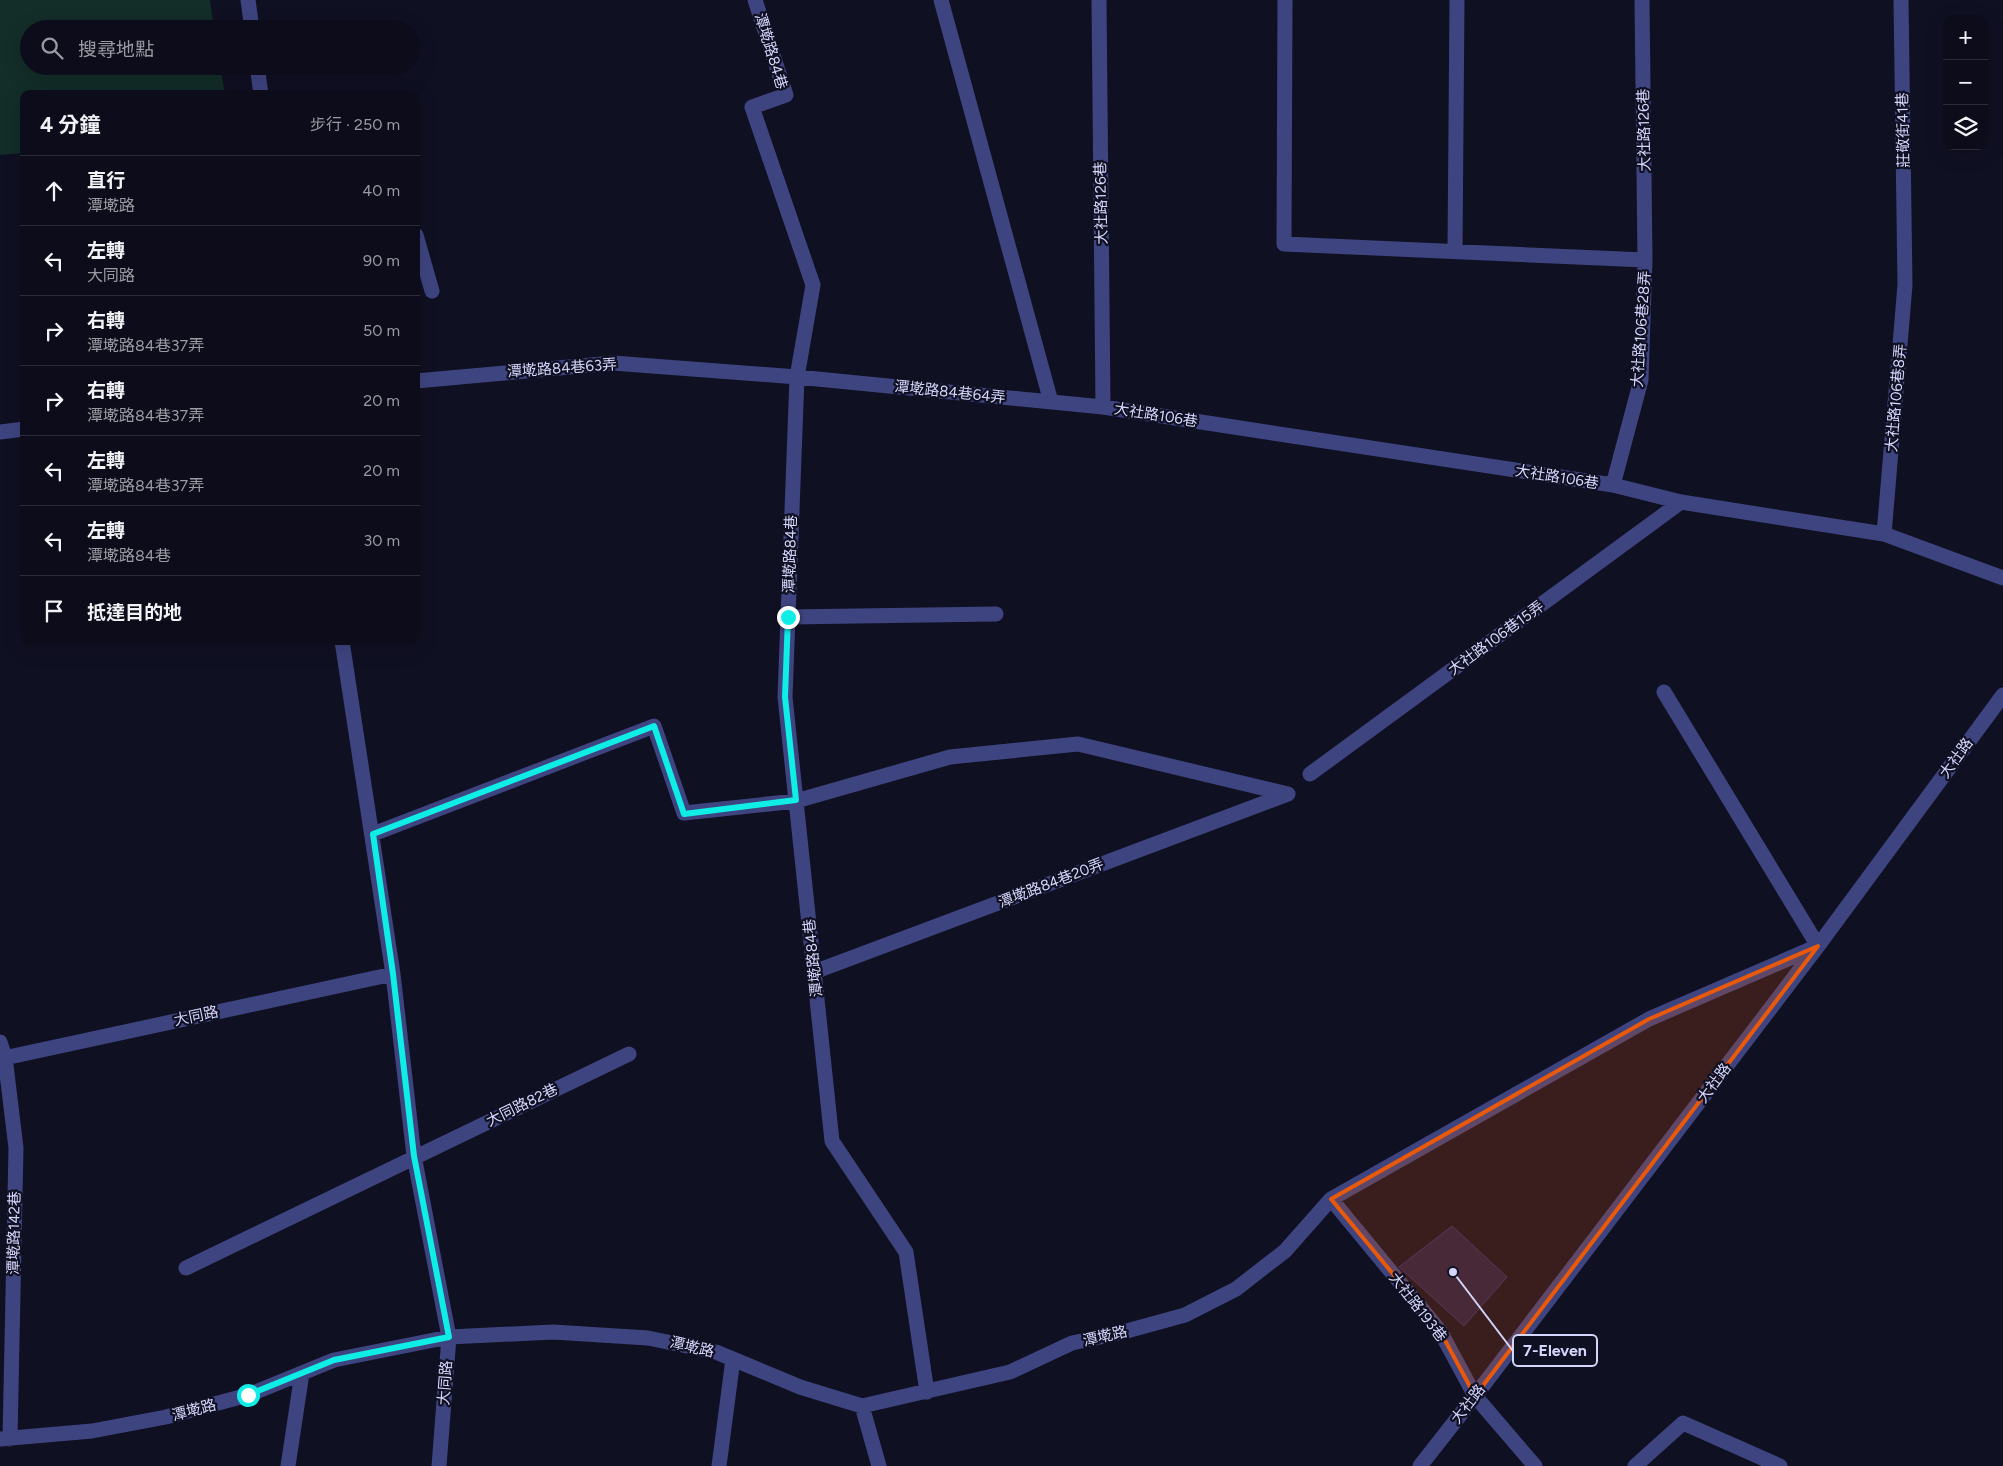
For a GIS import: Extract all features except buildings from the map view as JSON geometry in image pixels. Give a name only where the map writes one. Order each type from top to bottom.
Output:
[{"type":"street","points":[[248,0],[251,20]]},
{"type":"street","name":"潭墘路84巷","points":[[755,0],[786,94],[752,106],[812,285],[797,376],[785,697],[832,1141],[906,1252],[927,1392]]},
{"type":"street","points":[[940,0],[1051,402]]},
{"type":"street","name":"大社路126巷","points":[[1098,0],[1103,407]]},
{"type":"street","points":[[1285,0],[1284,244],[1646,260]]},
{"type":"street","points":[[1455,251],[1457,0]]},
{"type":"street","name":"大社路126巷","points":[[1642,0],[1646,260]]},
{"type":"street","name":"莊敬街41巷","points":[[1901,0],[1905,261]]},
{"type":"street","points":[[258,75],[260,90]]},
{"type":"street","points":[[420,249],[432,292]]},
{"type":"street","name":"大社路106巷28弄","points":[[1613,485],[1641,380],[1646,260]]},
{"type":"street","name":"大社路106巷8弄","points":[[1884,534],[1905,285],[1905,261]]},
{"type":"street","name":"潭墘路84巷63弄","points":[[420,381],[613,362],[797,376]]},
{"type":"street","name":"潭墘路84巷64弄","points":[[797,376],[1103,407]]},
{"type":"street","name":"大社路106巷","points":[[1103,407],[1613,485],[1681,502],[1884,534],[2003,578]]},
{"type":"street","points":[[0,432],[20,430]]},
{"type":"street","name":"大社路106巷15弄","points":[[1310,774],[1681,502]]},
{"type":"street","points":[[788,617],[996,614]]},
{"type":"street","name":"大同路","points":[[343,645],[393,974],[414,1156],[449,1337],[439,1466]]},
{"type":"street","points":[[1664,692],[1818,946]]},
{"type":"street","name":"大社路","points":[[1420,1466],[1818,946],[2003,695]]},
{"type":"street","points":[[373,834],[654,726],[684,814],[796,800]]},
{"type":"street","name":"潭墘路84巷20弄","points":[[796,800],[950,757],[1078,744],[1288,794],[814,972]]},
{"type":"street","name":"潭墘路","points":[[5,1439],[92,1431],[166,1417],[248,1395],[334,1360],[449,1337],[553,1332],[648,1338],[716,1352],[800,1387],[862,1406],[1010,1372],[1072,1343],[1123,1332],[1185,1315],[1236,1289],[1285,1251],[1332,1199],[1648,1019],[1818,946]]},
{"type":"street","name":"大同路","points":[[3,1058],[393,974]]},
{"type":"street","name":"潭墘路142巷","points":[[0,1042],[16,1148],[5,1439]]},
{"type":"street","name":"大同路82巷","points":[[186,1268],[414,1156],[629,1054]]},
{"type":"street","name":"大社路193巷","points":[[1332,1199],[1440,1331],[1475,1396],[1535,1466]]},
{"type":"street","points":[[719,1466],[733,1360]]},
{"type":"street","points":[[288,1466],[302,1373]]},
{"type":"street","points":[[862,1406],[879,1466]]},
{"type":"street","points":[[1635,1466],[1683,1424],[1780,1466]]},
{"type":"highlighted area","points":[[1818,946],[1475,1396],[1440,1331],[1331,1199],[1649,1019]]},
{"type":"green space","points":[[0,0],[210,0],[213,20],[20,20],[20,75],[222,75],[224,90],[20,90],[20,153],[0,155]]},
{"type":"place","name":"7-Eleven","points":[[1453,1272]]},
{"type":"route","points":[[248,1395],[334,1360],[449,1337],[414,1156],[393,974],[373,834],[654,726],[684,814],[796,800],[785,697],[788,617]]}]
